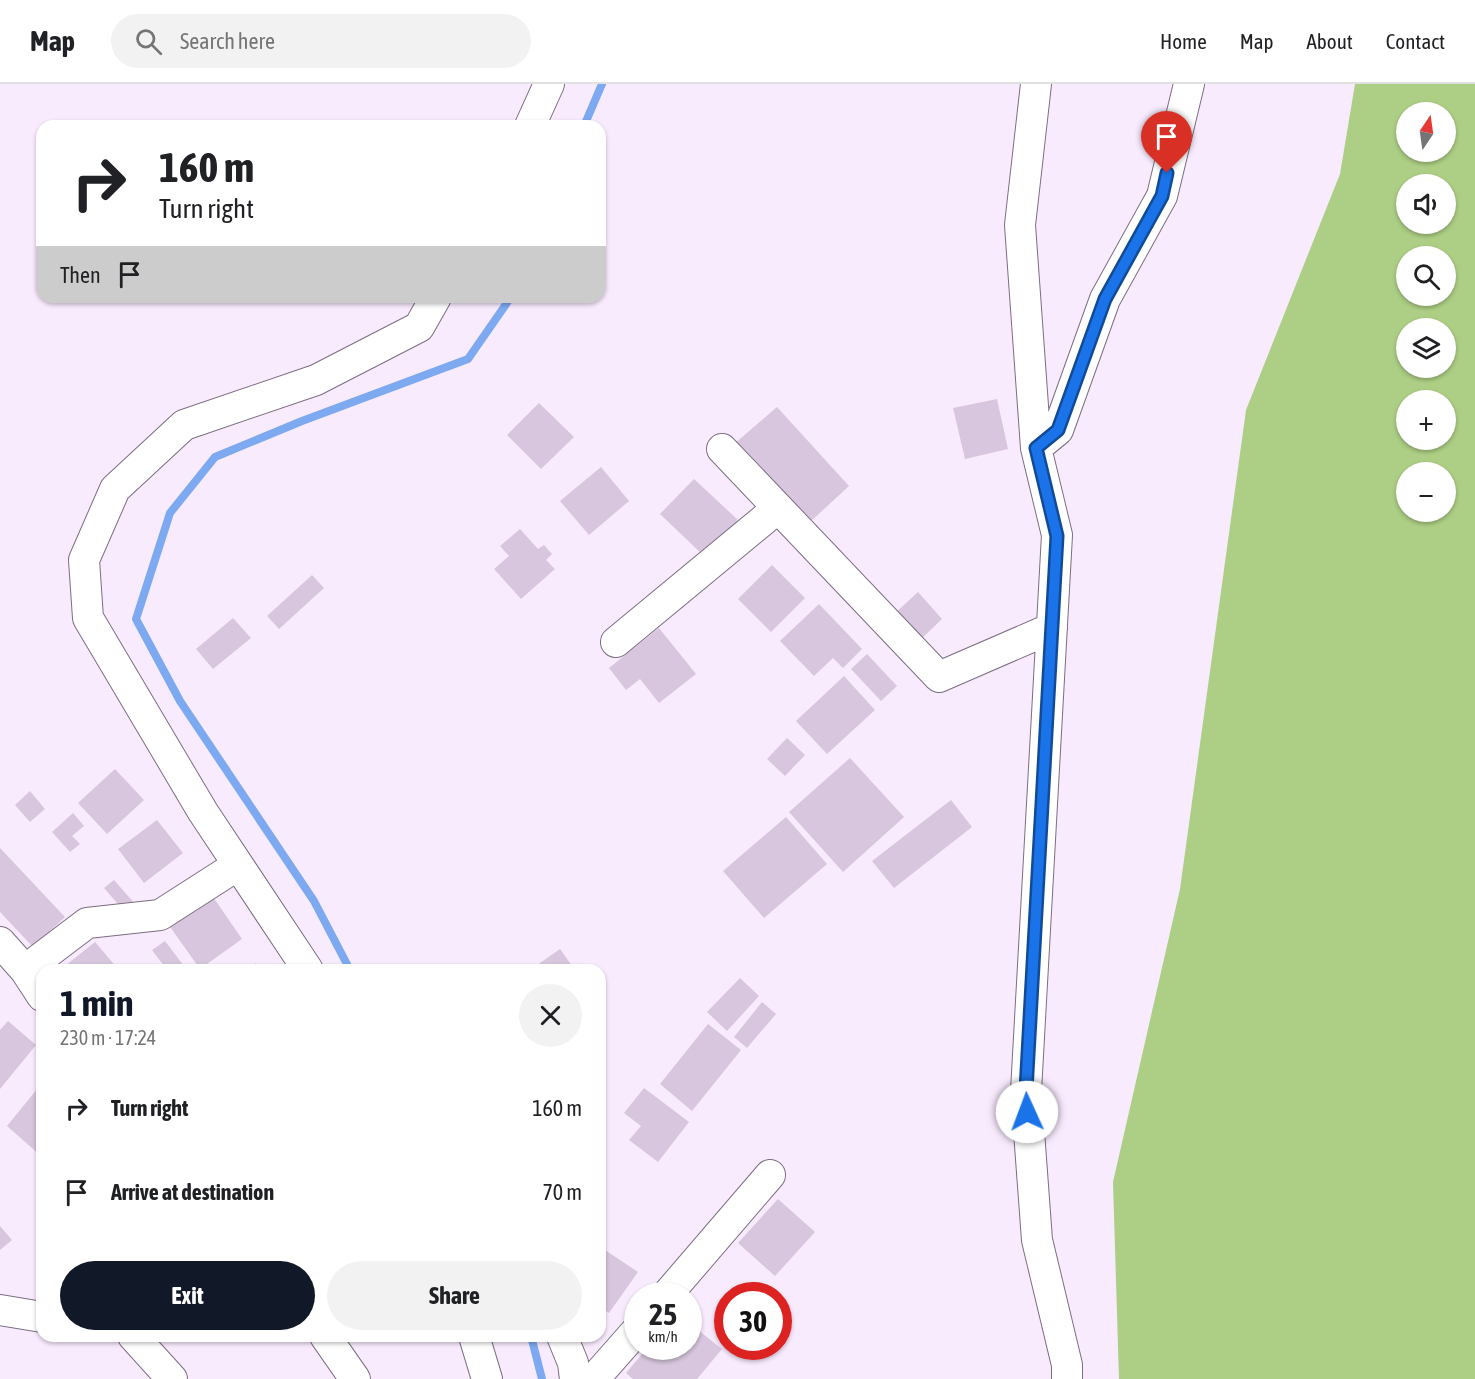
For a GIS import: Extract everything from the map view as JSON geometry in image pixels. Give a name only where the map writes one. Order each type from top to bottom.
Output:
[{"type":"street","points":[[533,120],[549,84]]},
{"type":"street","points":[[1036,84],[1020,225],[1036,448],[1057,536],[1026,1090],[1037,1240],[1067,1365],[1067,1379]]},
{"type":"street","points":[[1036,448],[1058,430],[1105,299],[1162,196],[1189,84]]},
{"type":"street","points":[[304,964],[203,812],[88,618],[84,560],[115,489],[184,425],[316,380],[419,327],[433,303]]},
{"type":"street","points":[[722,449],[939,677],[1052,628]]},
{"type":"street","points":[[616,642],[778,508]]},
{"type":"street","points":[[25,970],[87,923],[160,915],[238,865]]},
{"type":"street","points":[[0,942],[25,970],[36,987]]},
{"type":"street","points":[[678,1282],[771,1175]]},
{"type":"street","points":[[0,1310],[36,1316]]},
{"type":"street","points":[[138,1342],[172,1379]]},
{"type":"street","points":[[329,1342],[355,1379]]},
{"type":"street","points":[[476,1342],[487,1379]]},
{"type":"street","points":[[564,1342],[573,1363],[575,1379]]},
{"type":"street","points":[[594,1379],[624,1345]]},
{"type":"green space","points":[[1355,84],[1475,84],[1475,1379],[1119,1379],[1113,1182],[1180,889],[1246,410],[1340,174]]},
{"type":"building","points":[[997,399],[1008,449],[965,459],[953,408]]},
{"type":"building","points":[[539,403],[574,437],[541,469],[507,435]]},
{"type":"building","points":[[777,407],[849,486],[810,522],[734,444]]},
{"type":"building","points":[[601,467],[629,501],[589,535],[560,501]]},
{"type":"building","points":[[694,479],[738,520],[704,556],[660,514]]},
{"type":"building","points":[[520,529],[538,549],[544,545],[552,554],[546,560],[555,569],[521,599],[494,569],[509,556],[500,546]]},
{"type":"building","points":[[772,565],[805,598],[771,632],[738,599]]},
{"type":"building","points":[[312,575],[324,588],[279,629],[267,616]]},
{"type":"building","points":[[918,592],[942,619],[916,644],[891,617]]},
{"type":"building","points":[[819,604],[862,649],[843,668],[833,658],[814,676],[780,641]]},
{"type":"building","points":[[233,618],[251,638],[213,669],[196,649]]},
{"type":"building","points":[[659,628],[696,674],[659,703],[640,679],[626,690],[609,668]]},
{"type":"building","points":[[867,654],[897,686],[881,701],[851,669]]},
{"type":"building","points":[[844,676],[875,710],[827,754],[796,721]]},
{"type":"building","points":[[787,738],[805,755],[785,776],[767,759]]},
{"type":"building","points":[[850,758],[904,817],[843,872],[789,812]]},
{"type":"building","points":[[115,769],[144,800],[107,834],[78,803]]},
{"type":"building","points":[[30,791],[45,809],[30,822],[15,805]]},
{"type":"building","points":[[951,800],[972,827],[894,888],[872,861]]},
{"type":"building","points":[[73,813],[84,826],[72,836],[80,844],[70,852],[52,832]]},
{"type":"building","points":[[786,817],[827,864],[764,918],[723,871]]},
{"type":"building","points":[[157,820],[183,853],[144,883],[118,849]]},
{"type":"building","points":[[0,848],[65,917],[33,947],[0,912]]},
{"type":"building","points":[[114,880],[135,904],[125,912],[104,888]]},
{"type":"building","points":[[211,894],[242,939],[207,964],[196,964],[168,924]]},
{"type":"building","points":[[165,941],[182,964],[162,964],[152,950]]},
{"type":"building","points":[[95,942],[114,964],[68,964]]},
{"type":"building","points":[[560,949],[571,964],[539,964]]},
{"type":"building","points":[[740,978],[759,996],[727,1031],[707,1012]]},
{"type":"building","points":[[762,1002],[776,1014],[747,1048],[734,1037]]},
{"type":"building","points":[[8,1021],[36,1045],[0,1089],[0,1030]]},
{"type":"building","points":[[708,1024],[741,1050],[692,1111],[660,1084]]},
{"type":"building","points":[[644,1088],[689,1122],[658,1162],[629,1140],[641,1126],[624,1113]]},
{"type":"building","points":[[36,1090],[36,1152],[7,1126]]},
{"type":"building","points":[[778,1199],[815,1232],[775,1276],[738,1243]]},
{"type":"building","points":[[0,1226],[12,1240],[0,1250]]},
{"type":"building","points":[[606,1251],[638,1272],[631,1282],[624,1282],[624,1292],[609,1313],[606,1311]]},
{"type":"building","points":[[702,1333],[714,1343],[714,1359],[697,1379],[633,1379],[626,1373],[637,1360],[702,1360]]},
{"type":"waterway","points":[[587,120],[602,84]]},
{"type":"waterway","points":[[347,964],[314,901],[180,701],[136,619],[170,513],[215,457],[302,421],[468,359],[507,303]]},
{"type":"waterway","points":[[533,1342],[542,1379]]},
{"type":"route","points":[[1027,1112],[1026,1090],[1057,536],[1036,448],[1058,430],[1105,299],[1162,196],[1167,173]]}]
